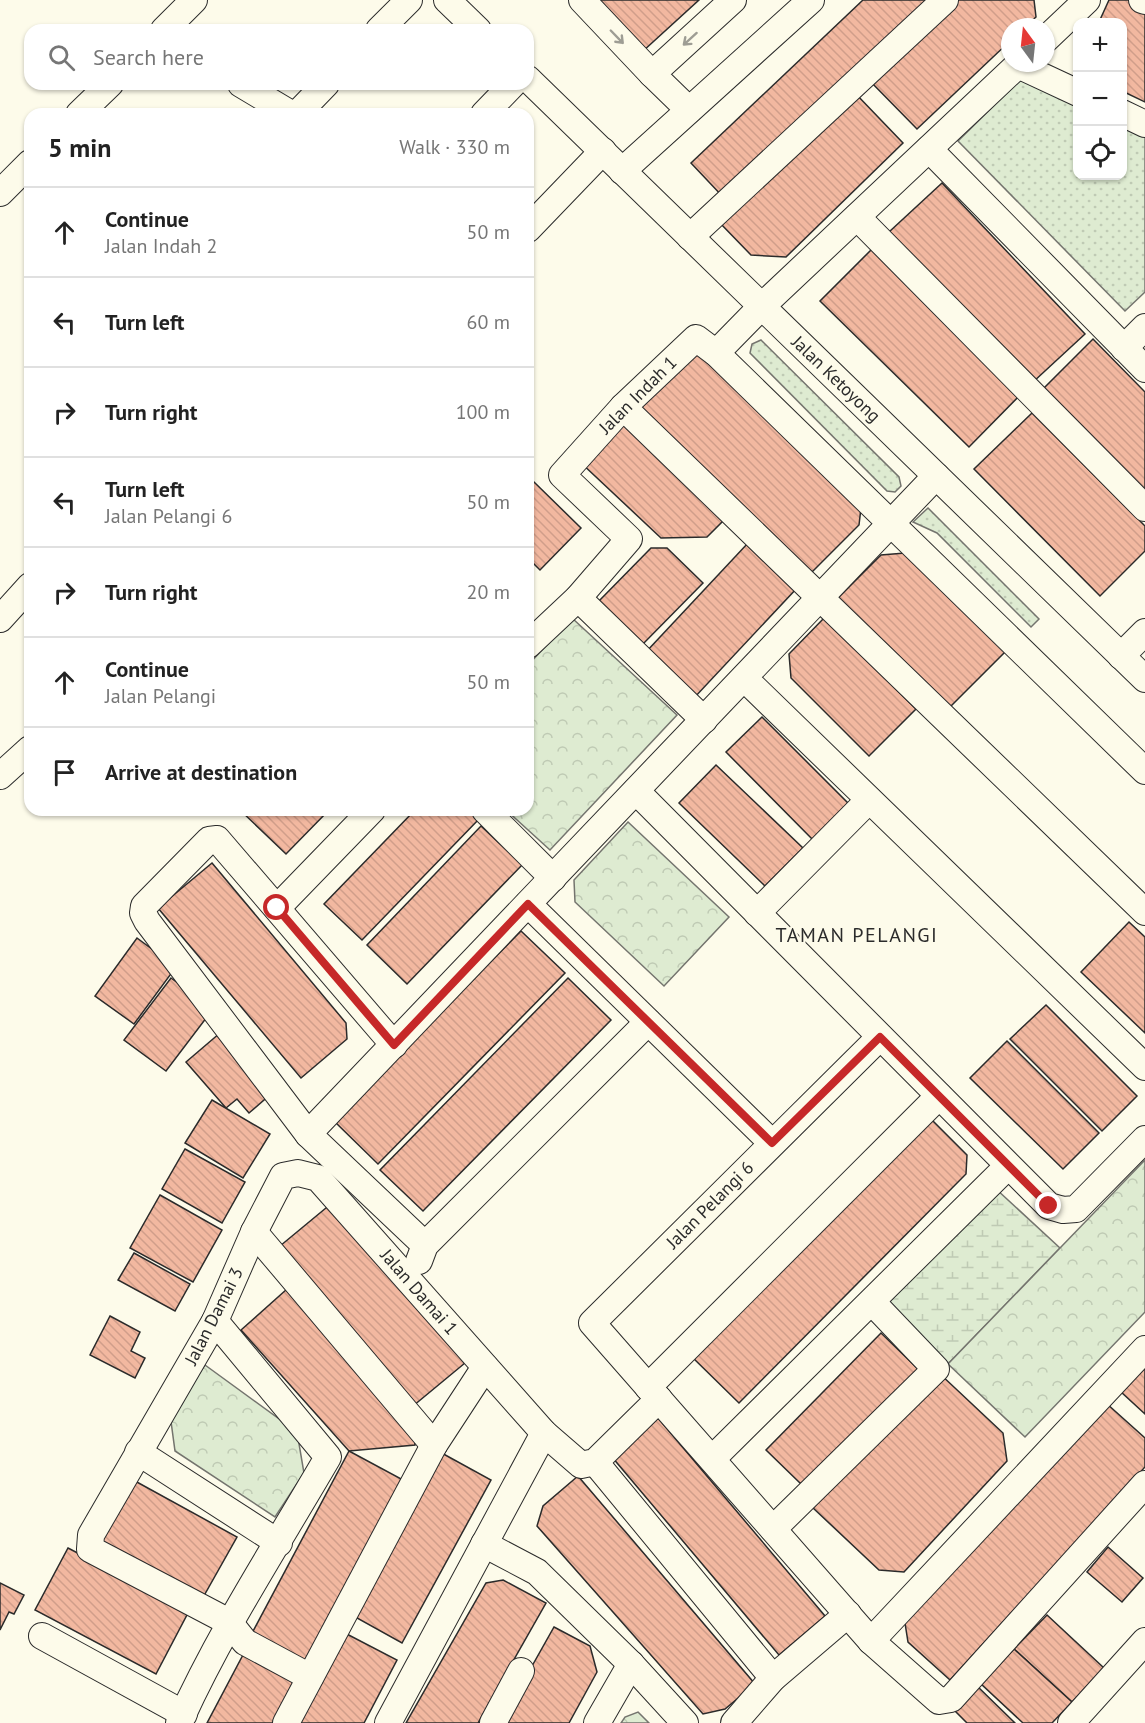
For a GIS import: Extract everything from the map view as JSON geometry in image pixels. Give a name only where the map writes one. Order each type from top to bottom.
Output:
[{"type":"street","points":[[173,24],[194,0]]},
{"type":"street","points":[[385,24],[409,0]]},
{"type":"street","points":[[447,0],[472,24]]},
{"type":"street","points":[[582,0],[689,110]]},
{"type":"street","points":[[652,74],[733,0]]},
{"type":"street","points":[[622,171],[811,0]]},
{"type":"street","points":[[690,237],[945,0]]},
{"type":"street","points":[[1055,30],[1087,0]]},
{"type":"street","points":[[716,353],[762,306],[1011,72]]},
{"type":"street","points":[[1035,72],[1073,91]]},
{"type":"street","name":"Jalan Ketoyong","points":[[534,85],[1145,679]]},
{"type":"street","points":[[85,108],[104,90]]},
{"type":"street","points":[[251,90],[281,108]]},
{"type":"street","points":[[303,108],[320,90]]},
{"type":"street","points":[[490,108],[507,90]]},
{"type":"street","points":[[1127,115],[1145,124]]},
{"type":"street","points":[[929,149],[1145,369]]},
{"type":"street","points":[[534,223],[603,151]]},
{"type":"street","points":[[0,193],[24,169]]},
{"type":"street","points":[[857,217],[1145,508]]},
{"type":"street","points":[[1124,348],[1145,327]]},
{"type":"street","name":"Jalan Indah 1","points":[[534,639],[578,597],[629,539],[562,475],[623,407],[696,338],[716,353],[1145,771]]},
{"type":"street","points":[[623,407],[1145,912]]},
{"type":"street","points":[[309,1134],[936,476]]},
{"type":"street","points":[[0,619],[24,593]]},
{"type":"street","points":[[578,597],[704,720]]},
{"type":"street","points":[[1121,656],[1145,632]]},
{"type":"street","points":[[744,678],[1145,1066]]},
{"type":"street","points":[[0,776],[24,754]]},
{"type":"street","points":[[636,791],[1049,1206],[1063,1210],[1076,1209],[1145,1139]]},
{"type":"street","points":[[757,913],[869,800]]},
{"type":"street","points":[[277,908],[366,816]]},
{"type":"street","points":[[491,816],[553,878]]},
{"type":"street","points":[[394,1045],[218,839],[209,840],[144,906],[143,913],[147,921],[309,1134],[425,1245]]},
{"type":"street","points":[[528,904],[772,1143]]},
{"type":"street","points":[[410,1281],[425,1245],[648,1022]]},
{"type":"street","name":"Jalan Pelangi 6","points":[[654,1393],[592,1323],[880,1037]]},
{"type":"street","points":[[772,1678],[595,1462],[654,1393],[939,1096]]},
{"type":"street","points":[[712,1460],[1008,1166]]},
{"type":"street","name":"Jalan Damai 1","points":[[283,1176],[298,1173],[318,1178],[544,1433],[581,1465],[595,1462]]},
{"type":"street","name":"Jalan Damai 3","points":[[229,1622],[90,1549],[91,1535],[215,1321],[254,1232],[283,1176]]},
{"type":"street","points":[[254,1232],[434,1445]]},
{"type":"street","points":[[773,1529],[936,1370],[873,1302]]},
{"type":"street","points":[[42,1636],[182,1718],[229,1622],[279,1543],[328,1457],[215,1321]]},
{"type":"street","points":[[871,1641],[1145,1349]]},
{"type":"street","points":[[286,1723],[434,1445],[485,1367]]},
{"type":"street","points":[[654,1393],[871,1641],[939,1701],[951,1699],[1145,1484]]},
{"type":"street","points":[[388,1723],[544,1433]]},
{"type":"street","points":[[138,1452],[279,1543]]},
{"type":"street","points":[[484,1544],[537,1572],[631,1664],[685,1723]]},
{"type":"street","points":[[734,1723],[772,1678],[848,1614]]},
{"type":"street","points":[[229,1622],[245,1642],[310,1677]]},
{"type":"street","points":[[1071,1723],[1145,1641]]},
{"type":"street","points":[[597,1723],[631,1664]]},
{"type":"street","points":[[492,1723],[522,1671]]},
{"type":"green space","points":[[1024,76],[1073,99],[1073,180],[1127,180],[1127,125],[1145,133],[1145,292],[1125,311],[958,141]]},
{"type":"green space","points":[[761,340],[899,477],[901,486],[895,492],[887,491],[750,353],[752,344]]},
{"type":"green space","points":[[928,508],[1039,619],[1031,627],[937,533],[913,522]]},
{"type":"green space","points":[[572,618],[677,715],[550,850],[513,816],[534,816],[534,659]]},
{"type":"green space","points":[[628,822],[729,917],[664,986],[575,902],[574,880]]},
{"type":"green space","points":[[1145,1160],[1145,1312],[1025,1437],[948,1364]]},
{"type":"green space","points":[[995,1188],[1060,1248],[948,1364],[886,1303]]},
{"type":"green space","points":[[205,1365],[297,1432],[304,1473],[275,1517],[175,1451],[170,1414]]},
{"type":"green space","points":[[638,1712],[649,1723],[621,1723],[625,1717]]},
{"type":"building","points":[[594,0],[699,0],[642,52]]},
{"type":"building","points":[[863,0],[933,0],[724,198],[691,163]]},
{"type":"building","points":[[952,0],[1034,0],[1036,17],[1001,18],[1001,50],[917,129],[869,80]]},
{"type":"building","points":[[1109,0],[1130,0],[1145,7],[1145,102],[1127,93],[1127,18],[1101,18]]},
{"type":"building","points":[[855,93],[903,143],[786,257],[751,255],[720,223]]},
{"type":"building","points":[[942,183],[1085,334],[1032,383],[889,232]]},
{"type":"building","points":[[873,248],[1021,394],[969,447],[820,301]]},
{"type":"building","points":[[1093,339],[1145,392],[1145,490],[1044,388]]},
{"type":"building","points":[[694,349],[861,508],[859,525],[811,573],[636,406]]},
{"type":"building","points":[[1032,413],[1145,526],[1145,551],[1100,596],[974,469]]},
{"type":"building","points":[[620,418],[726,518],[707,537],[661,538],[579,461]]},
{"type":"building","points":[[534,482],[581,528],[540,570],[534,564]]},
{"type":"building","points":[[748,543],[797,588],[694,698],[646,652]]},
{"type":"building","points":[[651,548],[667,548],[703,583],[642,645],[598,602]]},
{"type":"building","points":[[905,553],[1005,652],[948,709],[836,600],[881,555]]},
{"type":"building","points":[[824,618],[916,709],[869,756],[791,678],[789,654]]},
{"type":"building","points":[[762,717],[850,805],[814,841],[726,752]]},
{"type":"building","points":[[716,765],[803,848],[765,886],[679,803]]},
{"type":"building","points":[[246,816],[323,816],[286,854]]},
{"type":"building","points":[[409,816],[476,816],[479,819],[362,940],[324,904]]},
{"type":"building","points":[[481,826],[522,865],[407,984],[367,945]]},
{"type":"building","points":[[212,863],[346,1023],[347,1039],[301,1078],[158,908]]},
{"type":"building","points":[[1129,922],[1145,937],[1145,1033],[1081,972]]},
{"type":"building","points":[[521,931],[565,973],[378,1164],[334,1121]]},
{"type":"building","points":[[137,938],[176,967],[134,1024],[95,996]]},
{"type":"building","points":[[171,978],[213,1009],[166,1071],[124,1040]]},
{"type":"building","points":[[568,978],[611,1020],[423,1211],[380,1170]]},
{"type":"building","points":[[1046,1005],[1137,1096],[1102,1131],[1010,1039]]},
{"type":"building","points":[[227,1027],[279,1087],[249,1113],[237,1099],[226,1108],[186,1062]]},
{"type":"building","points":[[1007,1041],[1099,1133],[1063,1169],[970,1078]]},
{"type":"building","points":[[212,1100],[270,1134],[243,1178],[185,1143]]},
{"type":"building","points":[[927,1115],[967,1155],[966,1174],[739,1403],[689,1354]]},
{"type":"building","points":[[185,1149],[245,1182],[222,1223],[162,1189]]},
{"type":"building","points":[[160,1195],[222,1230],[193,1282],[130,1248]]},
{"type":"building","points":[[332,1203],[465,1363],[413,1406],[280,1246]]},
{"type":"building","points":[[134,1253],[190,1284],[175,1311],[118,1280]]},
{"type":"building","points":[[287,1289],[414,1432],[415,1445],[349,1451],[241,1330]]},
{"type":"building","points":[[110,1316],[140,1332],[131,1351],[145,1358],[135,1378],[90,1355]]},
{"type":"building","points":[[881,1333],[918,1369],[805,1483],[800,1483],[766,1450]]},
{"type":"building","points":[[1145,1365],[1145,1414],[1121,1392]]},
{"type":"building","points":[[939,1373],[1003,1433],[1007,1461],[904,1572],[879,1570],[812,1507]]},
{"type":"building","points":[[1106,1403],[1145,1438],[1145,1467],[950,1680],[908,1642],[905,1623]]},
{"type":"building","points":[[658,1418],[825,1616],[779,1655],[612,1457]]},
{"type":"building","points":[[349,1451],[405,1481],[308,1664],[251,1635]]},
{"type":"building","points":[[438,1451],[491,1480],[402,1643],[348,1613]]},
{"type":"building","points":[[578,1476],[755,1684],[725,1709],[703,1714],[537,1526],[543,1506]]},
{"type":"building","points":[[135,1481],[237,1537],[201,1601],[100,1545]]},
{"type":"building","points":[[1108,1547],[1143,1578],[1122,1602],[1087,1572]]},
{"type":"building","points":[[68,1548],[189,1611],[156,1674],[35,1610]]},
{"type":"building","points":[[503,1580],[546,1603],[478,1723],[406,1723],[486,1583]]},
{"type":"building","points":[[0,1583],[24,1595],[14,1614],[9,1612],[0,1630]]},
{"type":"building","points":[[1047,1615],[1104,1668],[1072,1702],[1014,1649]]},
{"type":"building","points":[[554,1627],[590,1646],[597,1672],[569,1723],[500,1723]]},
{"type":"building","points":[[341,1631],[397,1660],[364,1723],[293,1723]]},
{"type":"building","points":[[1014,1649],[1072,1702],[1052,1723],[1023,1723],[981,1684]]},
{"type":"building","points":[[244,1653],[300,1683],[279,1723],[207,1723]]},
{"type":"building","points":[[976,1685],[1015,1723],[967,1723],[953,1709]]},
{"type":"district","name":"TAMAN PELANGI","points":[[857,935]]},
{"type":"route","points":[[277,908],[394,1045],[528,904],[772,1143],[880,1037],[1049,1206]]}]
